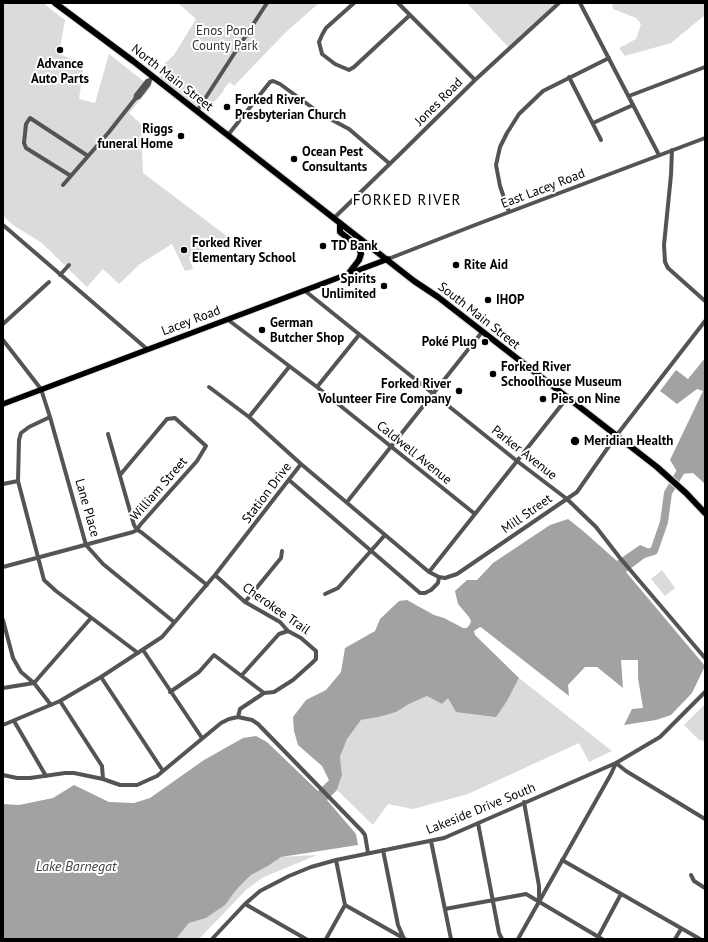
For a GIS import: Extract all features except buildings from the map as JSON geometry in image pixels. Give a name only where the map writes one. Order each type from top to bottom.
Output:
[{"type":"highway","name":"North Main Street","points":[[58,4],[151,78],[197,111],[388,259]]},
{"type":"highway","points":[[340,223],[340,232],[359,248],[361,254],[359,260],[349,274]]},
{"type":"highway","name":"South Main Street","points":[[388,259],[664,473],[705,513]]},
{"type":"main road","name":"Lacey Road","points":[[3,404],[388,259]]},
{"type":"street","points":[[197,111],[267,3]]},
{"type":"street","points":[[354,3],[326,28],[319,42],[322,54],[335,64],[349,70],[410,16]]},
{"type":"street","points":[[398,3],[475,80]]},
{"type":"street","name":"Jones Road","points":[[334,218],[475,80],[559,3]]},
{"type":"street","points":[[580,3],[659,155]]},
{"type":"street","points":[[509,212],[500,186],[496,165],[500,147],[506,133],[519,114],[536,97],[549,87],[609,58]]},
{"type":"street","points":[[629,96],[705,67]]},
{"type":"street","points":[[570,77],[601,140]]},
{"type":"street","points":[[64,185],[135,99],[136,95],[147,80],[151,78]]},
{"type":"street","points":[[228,135],[270,82],[273,81],[280,84],[321,114],[349,129],[390,164]]},
{"type":"street","points":[[593,123],[633,104]]},
{"type":"street","points":[[71,176],[26,148],[24,143],[26,124],[30,118],[88,156]]},
{"type":"street","name":"East Lacey Road","points":[[388,259],[705,138]]},
{"type":"street","points":[[672,150],[664,245],[665,262],[668,268],[705,301]]},
{"type":"street","points":[[3,225],[147,349]]},
{"type":"street","points":[[60,275],[69,265]]},
{"type":"street","points":[[3,324],[49,282]]},
{"type":"street","name":"Parker Avenue","points":[[304,290],[517,462],[567,499],[596,527],[620,558],[705,658]]},
{"type":"street","name":"Caldwell Avenue","points":[[227,319],[317,387],[475,514]]},
{"type":"street","name":"Mill Street","points":[[439,577],[445,578],[457,574],[576,492],[616,436],[705,321]]},
{"type":"street","points":[[347,502],[482,332]]},
{"type":"street","points":[[317,387],[359,334]]},
{"type":"street","name":"Lane Place","points":[[3,340],[40,389],[50,417],[86,545],[103,564],[174,622]]},
{"type":"street","points":[[249,417],[289,367]]},
{"type":"street","points":[[209,387],[249,417],[301,464]]},
{"type":"street","points":[[289,480],[420,593],[425,593],[431,590],[438,583],[439,577],[429,572],[567,398]]},
{"type":"street","points":[[50,417],[29,427],[21,433],[19,440],[18,481],[44,580],[56,591],[138,653]]},
{"type":"street","name":"William Street","points":[[3,567],[137,530],[197,461],[206,446],[175,418],[167,419],[120,475]]},
{"type":"street","points":[[108,434],[134,525],[137,530],[207,585]]},
{"type":"street","name":"Station Drive","points":[[3,725],[51,706],[101,677],[162,637],[207,585],[301,464],[429,572]]},
{"type":"street","points":[[3,484],[18,481]]},
{"type":"street","points":[[325,594],[338,588],[385,535]]},
{"type":"street","points":[[245,602],[281,558],[282,551]]},
{"type":"street","name":"Cherokee Trail","points":[[215,575],[245,602],[280,622],[288,631],[301,638],[316,651],[316,659],[293,680],[274,692],[264,693],[240,709],[238,717]]},
{"type":"street","points":[[3,688],[34,683],[91,618]]},
{"type":"street","points":[[3,620],[13,658],[21,672],[34,683],[51,706]]},
{"type":"street","points":[[242,675],[279,634],[288,631]]},
{"type":"street","points":[[143,650],[202,738]]},
{"type":"street","points":[[170,692],[199,672],[214,655],[264,693]]},
{"type":"street","points":[[101,677],[163,771]]},
{"type":"street","name":"Lakeside Drive South","points":[[212,939],[245,904],[260,891],[289,876],[311,867],[336,860],[444,838],[616,763],[660,737],[705,692]]},
{"type":"street","points":[[60,701],[102,766],[103,780]]},
{"type":"street","points":[[3,776],[17,778],[69,773],[120,785],[138,785],[152,779],[163,771],[221,723],[229,718],[238,717],[252,720],[258,724],[330,798],[365,835],[368,853]]},
{"type":"street","points":[[14,721],[46,776]]},
{"type":"street","points":[[518,939],[616,763],[626,771],[705,819]]},
{"type":"street","points":[[524,802],[539,886],[539,902]]},
{"type":"street","points":[[478,823],[499,933],[502,939]]},
{"type":"street","points":[[431,841],[450,939]]},
{"type":"street","points":[[383,850],[398,925],[404,939]]},
{"type":"street","points":[[326,939],[345,905],[336,860]]},
{"type":"street","points":[[562,860],[700,939]]},
{"type":"street","points":[[691,875],[694,881],[705,888]]},
{"type":"street","points":[[445,909],[526,894],[599,938],[622,894]]},
{"type":"street","points":[[245,904],[306,939]]},
{"type":"street","points":[[345,905],[404,939]]},
{"type":"street","points":[[675,939],[681,928]]},
{"type":"green space","points":[[3,3],[43,3],[65,20],[59,54],[84,64],[79,99],[95,103],[109,54],[151,87],[129,113],[141,124],[143,173],[228,237],[189,257],[193,269],[185,271],[172,244],[140,264],[119,284],[103,269],[87,287],[42,243],[13,225],[3,216]]},
{"type":"green space","name":"Enos Pond County Park","points":[[178,3],[319,3],[285,33],[234,86],[230,82],[207,110],[202,107],[197,111],[158,81],[163,72],[159,69],[174,55],[196,19]]},
{"type":"green space","points":[[467,3],[559,3],[510,49]]},
{"type":"green space","points":[[612,3],[705,3],[705,15],[671,43],[625,56],[619,48],[636,39],[641,24],[636,18],[613,9]]},
{"type":"green space","points":[[662,570],[675,588],[665,596],[651,579]]},
{"type":"green space","points":[[519,678],[612,751],[589,762],[579,743],[468,794],[413,809],[388,804],[373,825],[337,790],[342,775],[340,757],[347,739],[361,720],[396,712],[427,696],[442,704],[448,697],[507,701]]},
{"type":"green space","points":[[705,704],[705,741],[699,740],[684,725]]},
{"type":"green space","points":[[317,855],[264,877],[247,889],[199,939],[176,939],[189,923],[206,918],[225,905],[237,889],[251,875],[281,857]]},
{"type":"water","points":[[705,358],[705,484],[693,473],[678,473],[670,460],[703,391],[697,389],[677,404],[660,391],[676,370],[688,379]]},
{"type":"water","name":"Lake Barnegat","points":[[568,519],[617,561],[640,545],[654,551],[626,572],[705,666],[692,693],[671,715],[656,720],[624,725],[632,709],[643,708],[638,678],[638,660],[621,660],[623,688],[597,667],[585,667],[568,685],[569,696],[480,627],[474,631],[475,635],[519,678],[507,701],[496,717],[456,712],[448,698],[442,704],[427,696],[396,712],[361,720],[347,739],[340,757],[342,775],[337,790],[327,800],[356,834],[358,845],[281,857],[251,875],[237,889],[225,905],[206,918],[189,923],[176,939],[3,939],[3,804],[19,805],[53,798],[74,785],[109,802],[134,803],[150,798],[204,760],[243,738],[256,736],[267,742],[318,791],[329,780],[322,766],[298,745],[294,731],[293,717],[306,700],[326,690],[341,672],[345,648],[375,631],[380,619],[399,601],[407,600],[434,615],[444,618],[463,628],[467,628],[471,621],[458,604],[455,591],[467,580],[477,580],[493,563],[550,525]]},
{"type":"waterway","points":[[644,554],[654,551],[664,522],[668,493],[685,464]]},
{"type":"place","name":"Advance Auto Parts","points":[[60,50]]},
{"type":"place","name":"Forked River Presbyterian Church","points":[[227,107]]},
{"type":"place","name":"Riggs funeral Home","points":[[181,136]]},
{"type":"place","name":"Ocean Pest Consultants","points":[[294,159]]},
{"type":"place","name":"TD Bank","points":[[323,246]]},
{"type":"place","name":"Forked River Elementary School","points":[[184,250]]},
{"type":"place","name":"Rite Aid","points":[[456,265]]},
{"type":"place","name":"Spirits Unlimited","points":[[384,286]]},
{"type":"place","name":"IHOP","points":[[488,300]]},
{"type":"place","name":"German Butcher Shop","points":[[262,330]]},
{"type":"place","name":"Poké Plug","points":[[485,342]]},
{"type":"place","name":"Forked River Schoolhouse Museum","points":[[493,374]]},
{"type":"place","name":"Forked River Volunteer Fire Company","points":[[459,391]]},
{"type":"place","name":"Pies on Nine","points":[[543,399]]},
{"type":"place","name":"Meridian Health","points":[[575,441]]},
{"type":"district","name":"FORKED RIVER","points":[[407,201]]}]
